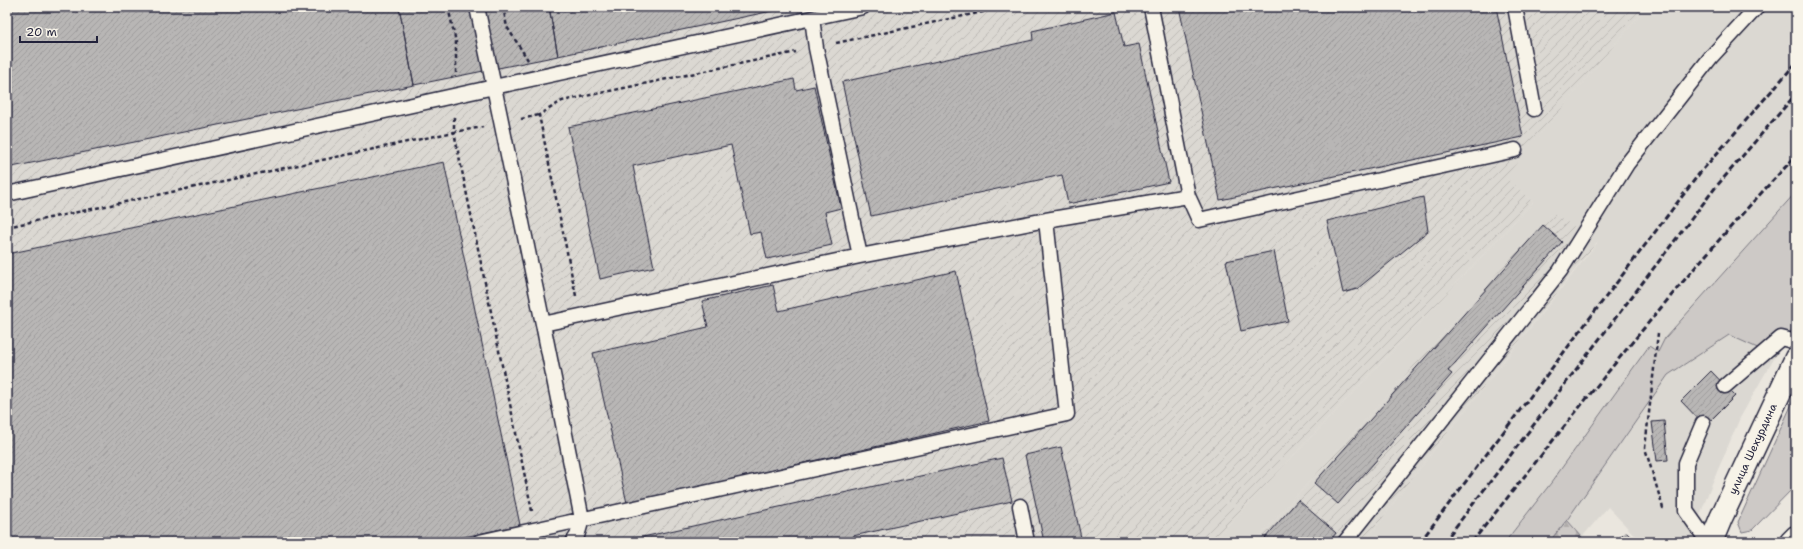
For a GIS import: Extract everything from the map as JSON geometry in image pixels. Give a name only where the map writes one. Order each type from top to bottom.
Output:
[{"type":"main road","name":"улица Шехурдина","points":[[1711,542],[1796,358]]},
{"type":"main road","points":[[1721,518],[1726,542]]},
{"type":"main road","points":[[1791,542],[1796,537]]},
{"type":"lane","points":[[477,7],[582,519],[577,536],[573,542]]},
{"type":"lane","points":[[7,194],[863,7]]},
{"type":"lane","points":[[1151,7],[1188,196],[1199,220],[1515,150]]},
{"type":"lane","points":[[1515,7],[1534,109]]},
{"type":"lane","points":[[1345,542],[1560,271],[1627,164],[1711,57],[1756,7]]},
{"type":"lane","points":[[812,18],[816,48],[860,256]]},
{"type":"lane","points":[[543,324],[860,256],[1046,220],[1188,196]]},
{"type":"lane","points":[[479,542],[1067,414],[1046,220]]},
{"type":"lane","points":[[1725,386],[1781,338],[1796,342]]},
{"type":"lane","points":[[1702,423],[1686,463],[1686,512],[1708,542]]},
{"type":"lane","points":[[1020,506],[1027,542]]},
{"type":"path","points":[[448,7],[456,42],[454,132],[536,529]]},
{"type":"path","points":[[503,7],[507,27],[540,78],[562,101]]},
{"type":"path","points":[[580,316],[539,115],[562,101],[1006,7]]},
{"type":"path","points":[[7,227],[454,132]]},
{"type":"path","points":[[1658,333],[1645,448],[1663,508],[1686,512]]},
{"type":"shaded area","points":[[7,7],[1646,7],[1505,177],[1533,202],[1212,542],[7,542]]},
{"type":"shaded area","points":[[1646,7],[1796,7],[1796,192],[1665,338],[1658,352],[1649,346],[1551,483],[1505,542],[1365,542],[1408,483],[1597,243],[1552,213],[1255,542],[1212,542],[1533,202],[1504,177]]},
{"type":"shaded area","points":[[1552,212],[1597,242],[1408,483],[1365,542],[1255,542]]},
{"type":"shaded area","points":[[1729,335],[1775,356],[1740,418],[1711,486],[1690,542],[1641,542],[1608,507],[1582,537],[1567,520],[1668,375]]},
{"type":"green space","points":[[1796,192],[1796,323],[1775,356],[1729,335],[1668,375],[1567,520],[1549,542],[1505,542],[1551,483],[1649,346],[1658,352],[1665,338]]},
{"type":"green space","points":[[1796,395],[1796,485],[1752,530],[1742,532],[1738,522]]},
{"type":"green space","points":[[1567,520],[1582,537],[1578,542],[1549,542]]},
{"type":"building","points":[[7,7],[399,7],[414,85],[7,168]]},
{"type":"building","points":[[399,7],[549,7],[558,56],[414,85]]},
{"type":"building","points":[[549,7],[791,7],[558,56]]},
{"type":"building","points":[[1179,7],[1496,7],[1523,137],[1220,200]]},
{"type":"building","points":[[1116,12],[1124,47],[1139,44],[1169,182],[1068,204],[1062,175],[871,216],[842,82],[1033,40],[1032,31]]},
{"type":"building","points":[[794,79],[796,90],[814,86],[841,208],[825,212],[832,245],[767,259],[761,232],[750,234],[731,145],[633,166],[654,267],[600,279],[568,127]]},
{"type":"building","points":[[444,162],[520,525],[441,542],[7,542],[7,254]]},
{"type":"building","points":[[1423,197],[1428,231],[1357,289],[1343,293],[1327,221]]},
{"type":"building","points":[[1543,225],[1562,242],[1448,371],[1452,374],[1338,504],[1314,483]]},
{"type":"building","points":[[1274,251],[1288,321],[1241,331],[1226,261]]},
{"type":"building","points":[[956,271],[989,421],[627,503],[593,353],[708,327],[702,301],[773,285],[779,311]]},
{"type":"building","points":[[1711,371],[1735,396],[1705,426],[1681,401]]},
{"type":"building","points":[[1664,421],[1668,460],[1657,461],[1652,422]]},
{"type":"building","points":[[1061,447],[1082,542],[1044,542],[1025,455]]},
{"type":"building","points":[[1002,458],[1012,501],[853,536],[854,542],[620,542]]},
{"type":"building","points":[[1298,500],[1336,533],[1329,542],[1270,542],[1265,538]]},
{"type":"building","points":[[1626,531],[1636,542],[1615,542]]},
{"type":"railway","points":[[1420,542],[1699,174],[1796,63]]},
{"type":"railway","points":[[1444,542],[1715,188],[1796,94]]},
{"type":"railway","points":[[1472,542],[1590,394],[1670,297],[1711,249],[1796,156]]}]
